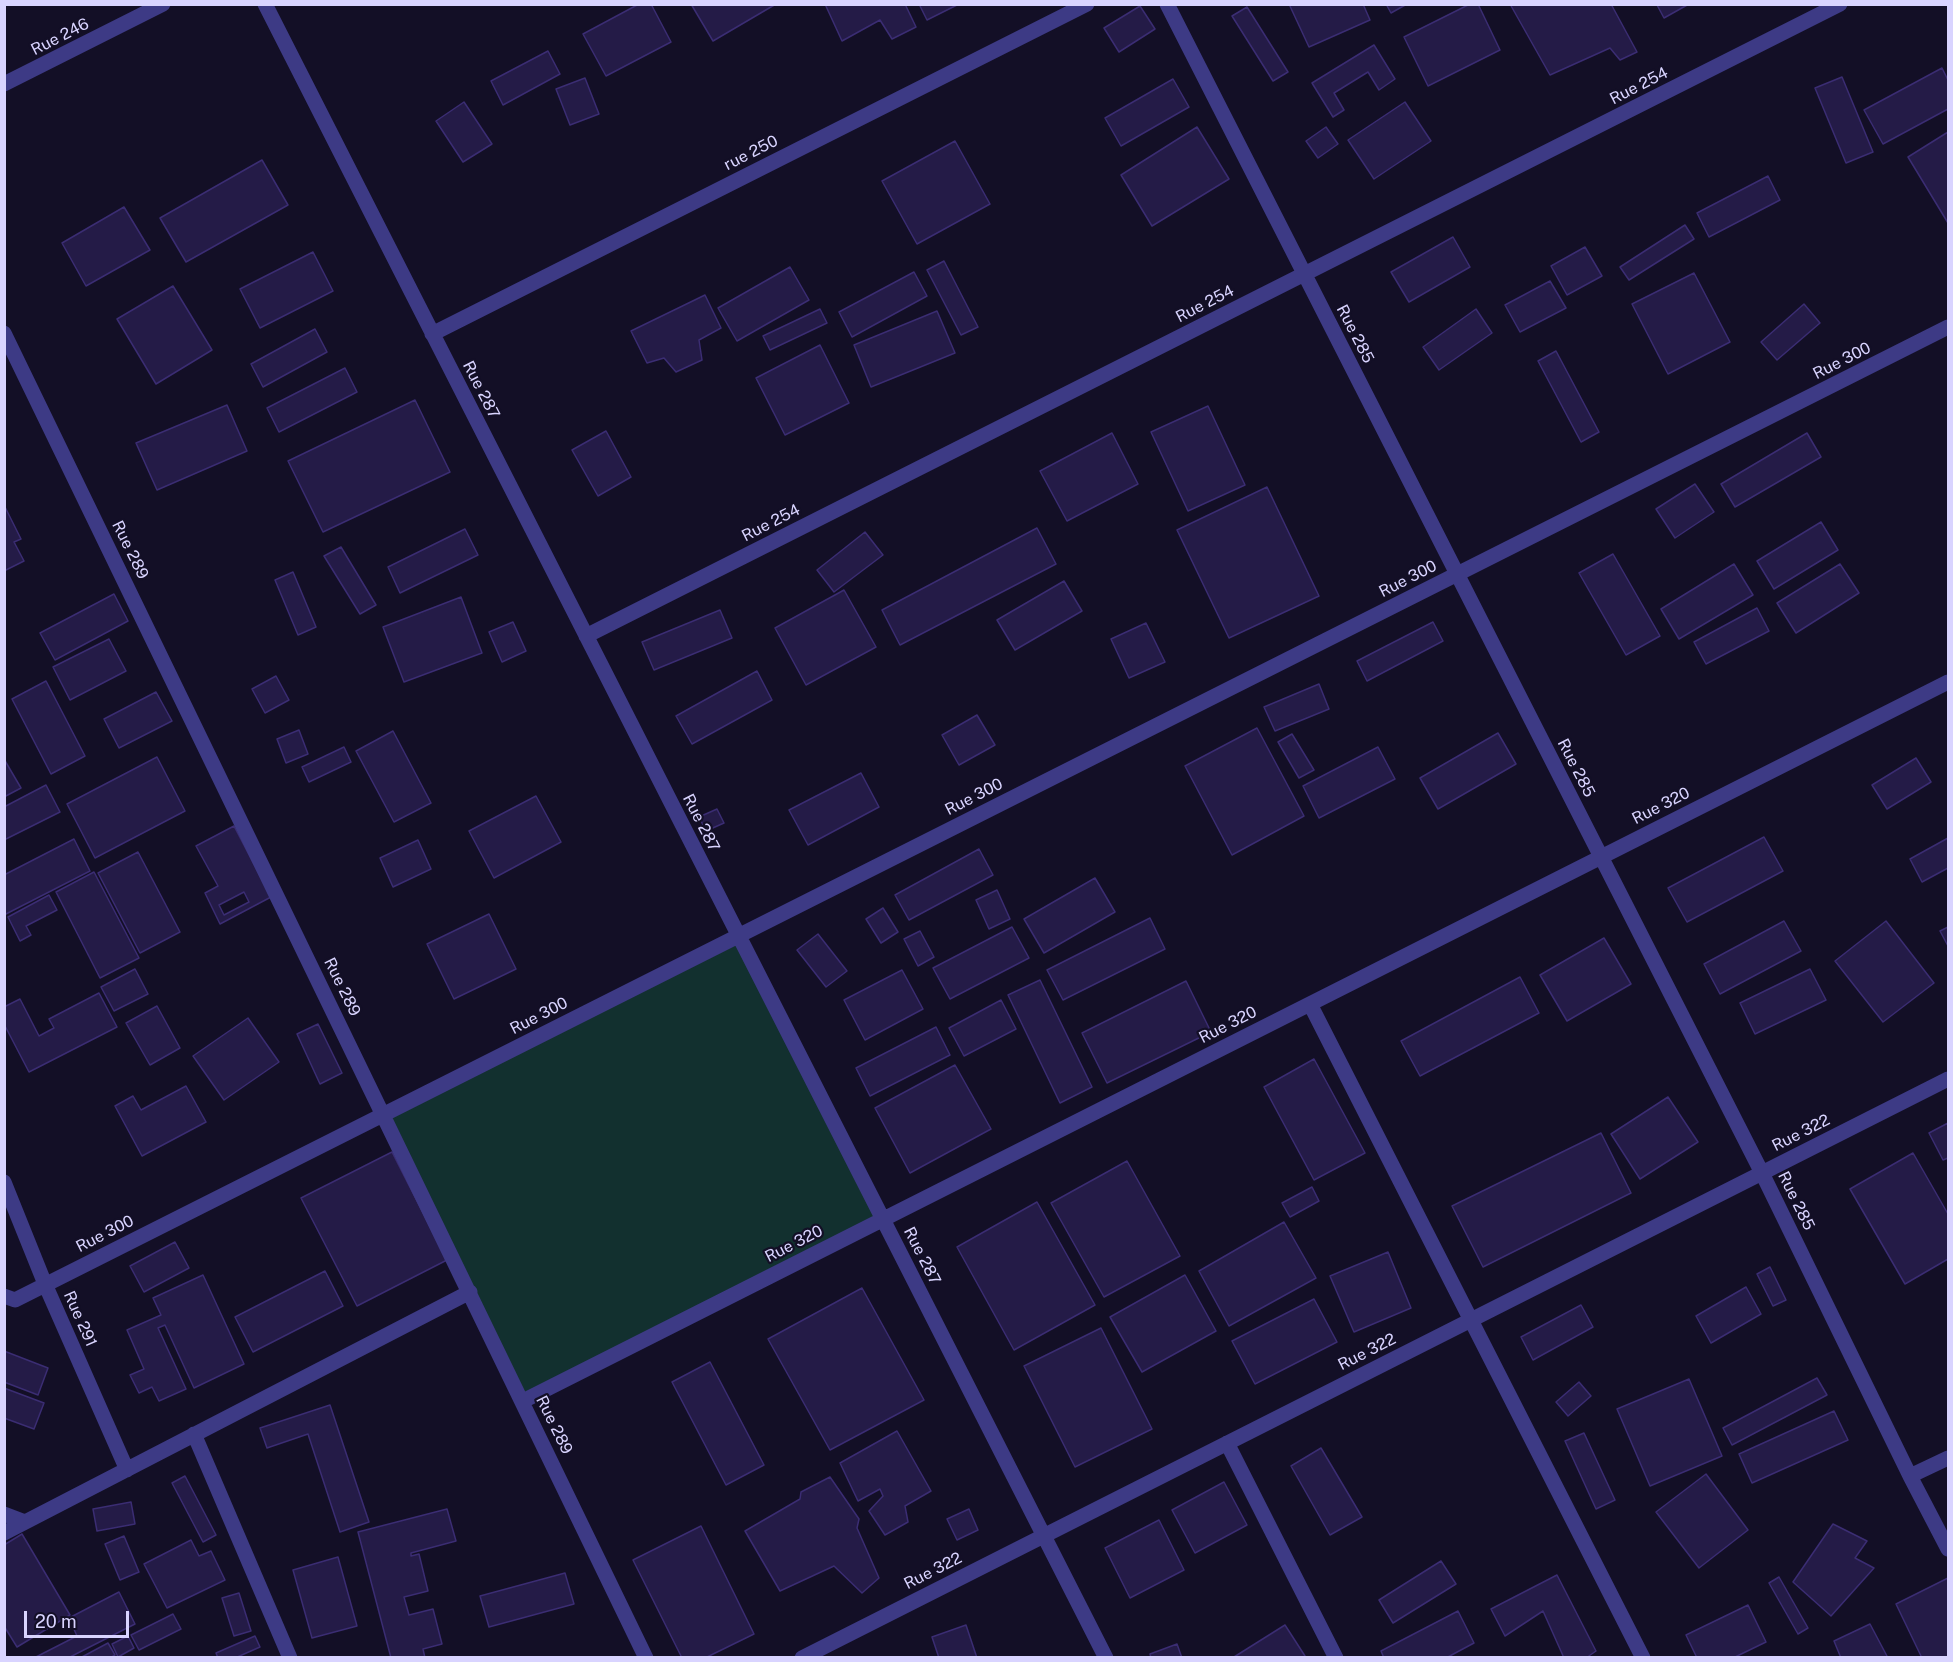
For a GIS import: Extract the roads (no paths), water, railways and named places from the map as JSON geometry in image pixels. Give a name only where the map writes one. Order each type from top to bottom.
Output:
[{"type":"street","name":"Rue 246","points":[[4,84],[163,4]]},
{"type":"street","name":"Rue 287","points":[[265,4],[1106,1658]]},
{"type":"street","name":"rue 250","points":[[432,334],[1087,4]]},
{"type":"street","name":"Rue 285","points":[[1167,4],[1762,1173],[1948,1549]]},
{"type":"street","name":"Rue 254","points":[[586,636],[1840,4]]},
{"type":"street","name":"Rue 300","points":[[10,1298],[45,1284],[383,1115],[1948,327]]},
{"type":"street","name":"Rue 289","points":[[4,333],[646,1658]]},
{"type":"street","name":"Rue 320","points":[[522,1401],[1948,682]]},
{"type":"street","points":[[1310,1004],[1643,1658]]},
{"type":"street","name":"Rue 322","points":[[802,1658],[1948,1079]]},
{"type":"street","name":"Rue 291","points":[[4,1182],[45,1284],[128,1470]]},
{"type":"street","points":[[4,1533],[470,1292]]},
{"type":"street","points":[[194,1434],[290,1658]]},
{"type":"street","points":[[1227,1443],[1336,1658]]},
{"type":"street","points":[[1910,1476],[1948,1458]]},
{"type":"street","points":[[4,1514],[25,1522]]}]
